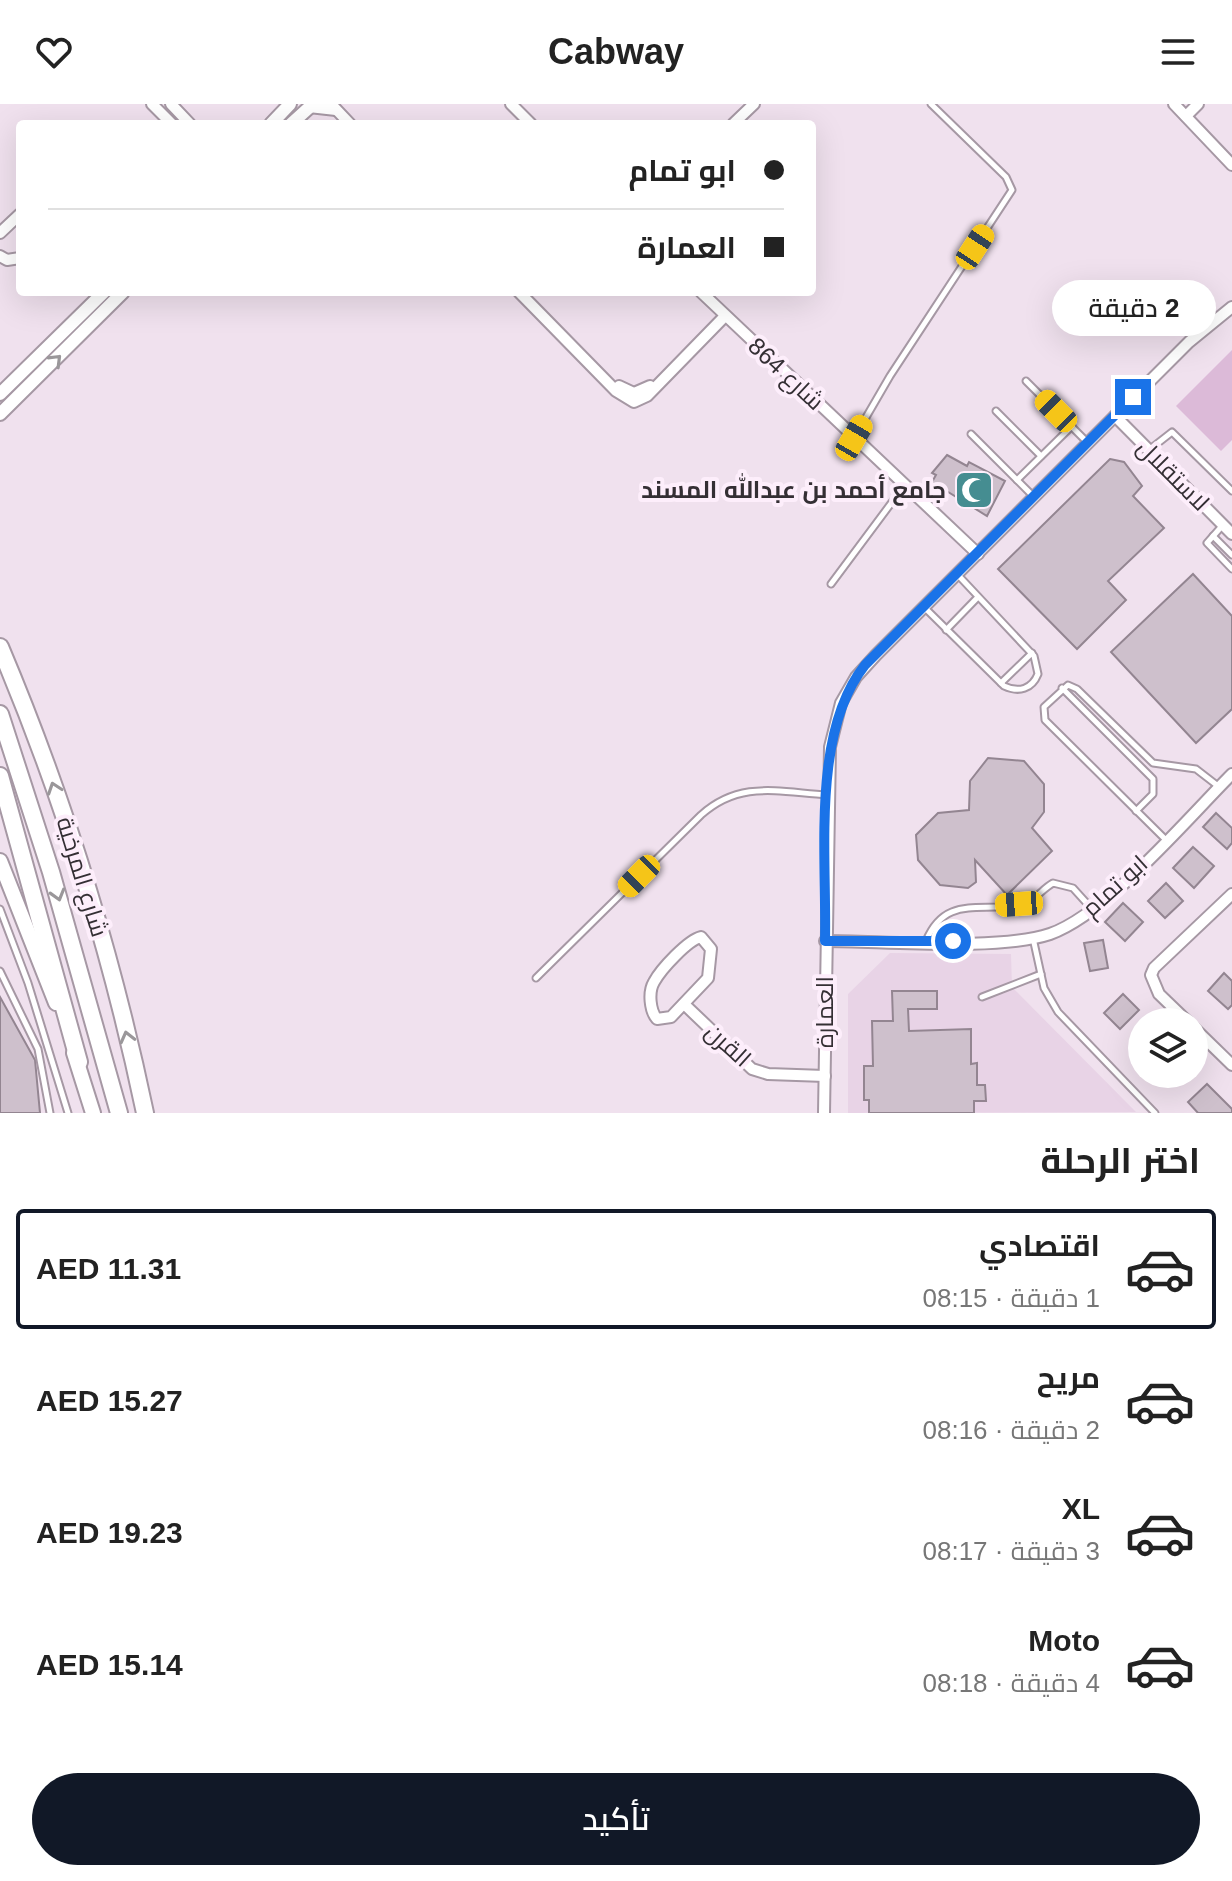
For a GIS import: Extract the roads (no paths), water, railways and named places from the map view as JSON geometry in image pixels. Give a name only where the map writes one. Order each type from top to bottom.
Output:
[{"type":"highway","name":"شارع المرخية","points":[[0,647],[57,794],[117,995],[145,1113]]},
{"type":"highway","name":"شارع المرخية","points":[[0,714],[51,872],[119,1113]]},
{"type":"highway","points":[[0,776],[79,1062]]},
{"type":"main road","points":[[0,861],[79,1062],[93,1113]]},
{"type":"street","points":[[152,104],[168,120]]},
{"type":"street","points":[[171,104],[186,120]]},
{"type":"street","points":[[275,120],[290,104]]},
{"type":"street","points":[[511,104],[527,120]]},
{"type":"street","points":[[737,120],[754,104]]},
{"type":"street","points":[[1174,104],[1232,165]]},
{"type":"street","points":[[1186,116],[1198,104]]},
{"type":"street","points":[[295,120],[311,106],[334,107]]},
{"type":"street","points":[[0,233],[16,218]]},
{"type":"street","points":[[0,394],[100,296]]},
{"type":"street","points":[[0,414],[119,296]]},
{"type":"street","points":[[523,296],[601,373],[629,393],[640,393],[655,384],[725,316]]},
{"type":"street","name":"شارع 864","points":[[705,296],[978,554]]},
{"type":"street","name":"العمارة","points":[[824,1113],[827,795],[832,732],[848,690],[865,665],[923,606],[1189,342],[1232,307]]},
{"type":"street","name":"لاستقلال","points":[[1115,416],[1232,534]]},
{"type":"street","name":"ابو تمام","points":[[825,941],[1033,937],[1064,928],[1093,910],[1232,774]]},
{"type":"street","points":[[1174,1008],[1159,994],[1151,975],[1154,968],[1232,894]]},
{"type":"street","name":"القرن","points":[[701,937],[711,949],[710,974],[684,1004],[668,1020],[657,1019],[651,1007],[652,983],[695,938],[701,937]]},
{"type":"street","name":"القرن","points":[[684,1004],[752,1069],[768,1074],[825,1076]]},
{"type":"street","points":[[1208,1042],[1232,1065]]},
{"type":"lane","points":[[854,438],[890,376],[1012,190],[1006,177],[931,104]]},
{"type":"lane","points":[[1026,381],[1088,443]]},
{"type":"lane","points":[[996,411],[1041,456]]},
{"type":"lane","points":[[1017,480],[1072,426]]},
{"type":"lane","points":[[1148,450],[1172,432],[1232,491]]},
{"type":"lane","points":[[971,434],[1034,497]]},
{"type":"lane","points":[[831,584],[904,485]]},
{"type":"lane","points":[[1223,525],[1209,546],[1232,569]]},
{"type":"lane","points":[[1213,536],[1232,555]]},
{"type":"lane","points":[[923,606],[1001,683],[1018,690],[1031,685],[1038,669],[1032,652],[956,574]]},
{"type":"lane","points":[[946,630],[978,597]]},
{"type":"lane","points":[[1001,683],[1032,652]]},
{"type":"lane","points":[[1166,840],[1045,720],[1045,703],[1062,688],[1071,685],[1159,766],[1196,769],[1219,787]]},
{"type":"lane","points":[[1062,688],[1150,775],[1154,791],[1136,811]]},
{"type":"lane","points":[[1150,775],[1159,766]]},
{"type":"lane","points":[[536,978],[701,815],[725,796],[757,791],[827,795]]},
{"type":"lane","points":[[926,941],[933,925],[949,912],[1025,903],[1053,883],[1063,883],[1078,891],[1093,910]]},
{"type":"lane","points":[[1,912],[68,1113]]},
{"type":"lane","points":[[1033,937],[1049,999],[1067,1024],[1151,1112]]},
{"type":"lane","points":[[0,971],[38,1049],[50,1113]]},
{"type":"lane","points":[[982,997],[1041,974]]},
{"type":"place","name":"جامع أحمد بن عبدالله المسند","points":[[974,490]]}]
